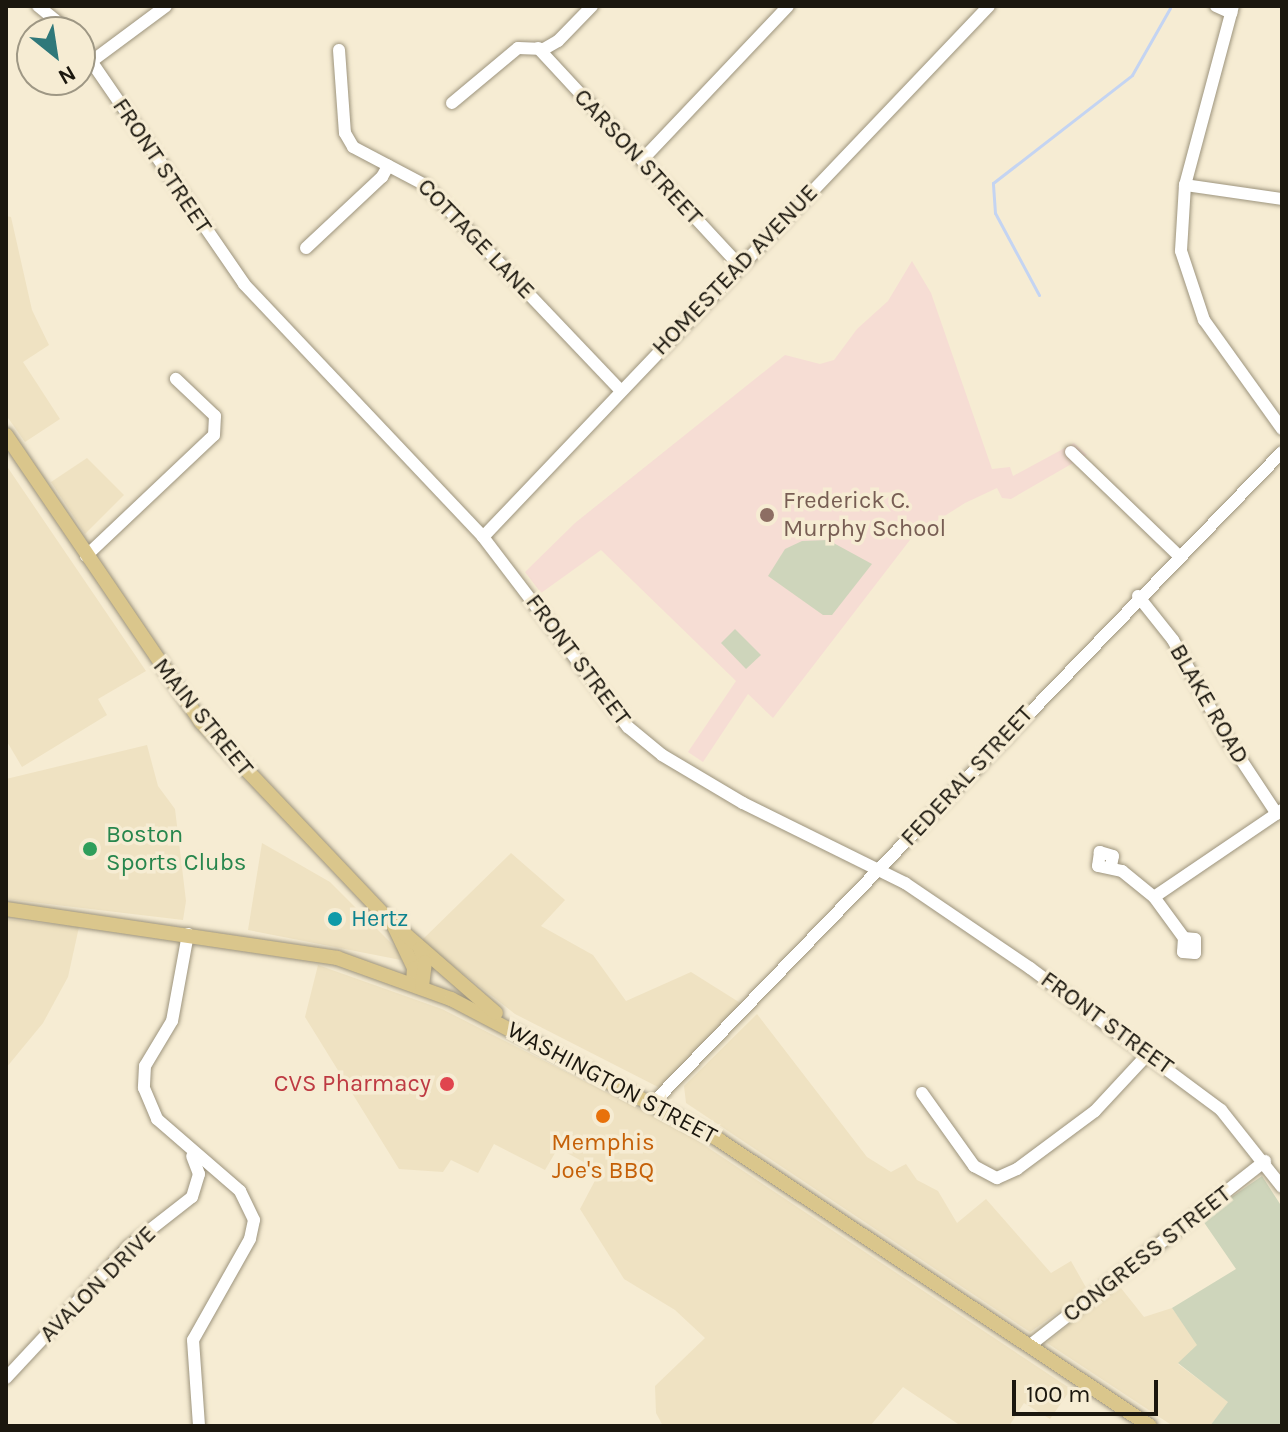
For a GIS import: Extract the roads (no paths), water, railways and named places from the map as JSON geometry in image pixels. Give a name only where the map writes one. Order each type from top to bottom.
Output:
[{"type":"main road","name":"MAIN STREET","points":[[6,435],[202,723],[393,924],[414,968],[418,984]]},
{"type":"main road","name":"WASHINGTON STREET","points":[[6,909],[337,958],[418,984],[518,1031],[653,1103],[763,1167],[1150,1426]]},
{"type":"main road","points":[[393,924],[518,1031]]},
{"type":"main road","points":[[418,984],[425,962],[419,945]]},
{"type":"street","points":[[96,58],[166,6]]},
{"type":"street","points":[[452,103],[509,53],[526,46],[538,48],[558,41],[592,6]]},
{"type":"street","points":[[642,160],[788,6]]},
{"type":"street","name":"HOMESTEAD AVENUE","points":[[483,537],[989,6]]},
{"type":"street","points":[[1216,6],[1232,9],[1185,185],[1181,251],[1196,304],[1282,429]]},
{"type":"street","name":"CARSON STREET","points":[[538,48],[739,265]]},
{"type":"street","name":"COTTAGE LANE","points":[[339,50],[348,141],[388,166],[408,171],[425,185],[620,390]]},
{"type":"street","name":"FRONT STREET","points":[[96,67],[244,284],[483,537],[609,704],[640,738],[743,803],[880,869],[1148,1054],[1221,1110],[1265,1161],[1282,1187]]},
{"type":"street","points":[[306,248],[382,177],[388,166]]},
{"type":"street","points":[[1185,185],[1282,199]]},
{"type":"street","points":[[86,556],[188,465],[216,429],[211,411],[176,379]]},
{"type":"street","points":[[1071,452],[1179,556]]},
{"type":"street","name":"FEDERAL STREET","points":[[653,1103],[1138,596],[1282,452]]},
{"type":"street","name":"BLAKE ROAD","points":[[1138,596],[1187,663],[1226,737],[1279,812]]},
{"type":"street","points":[[1154,897],[1279,812]]},
{"type":"street","points":[[1111,866],[1154,897],[1184,938]]},
{"type":"street","points":[[188,934],[172,1021],[143,1077],[157,1119],[189,1150],[240,1191],[254,1220],[250,1239],[193,1340],[199,1426]]},
{"type":"street","points":[[922,1093],[974,1166],[997,1178],[1017,1169],[1095,1111],[1148,1054]]},
{"type":"street","name":"AVALON DRIVE","points":[[6,1378],[128,1247],[192,1197],[199,1174],[189,1150]]},
{"type":"street","name":"CONGRESS STREET","points":[[1029,1346],[1265,1161]]},
{"type":"waterway","points":[[1039,295],[995,213],[993,183],[1132,75],[1170,8]]},
{"type":"place","name":"Frederick C. Murphy School","points":[[767,515]]},
{"type":"place","name":"Boston Sports Clubs","points":[[90,849]]},
{"type":"place","name":"Hertz","points":[[335,919]]},
{"type":"place","name":"CVS Pharmacy","points":[[447,1084]]},
{"type":"place","name":"Memphis Joe's BBQ","points":[[603,1116]]}]
